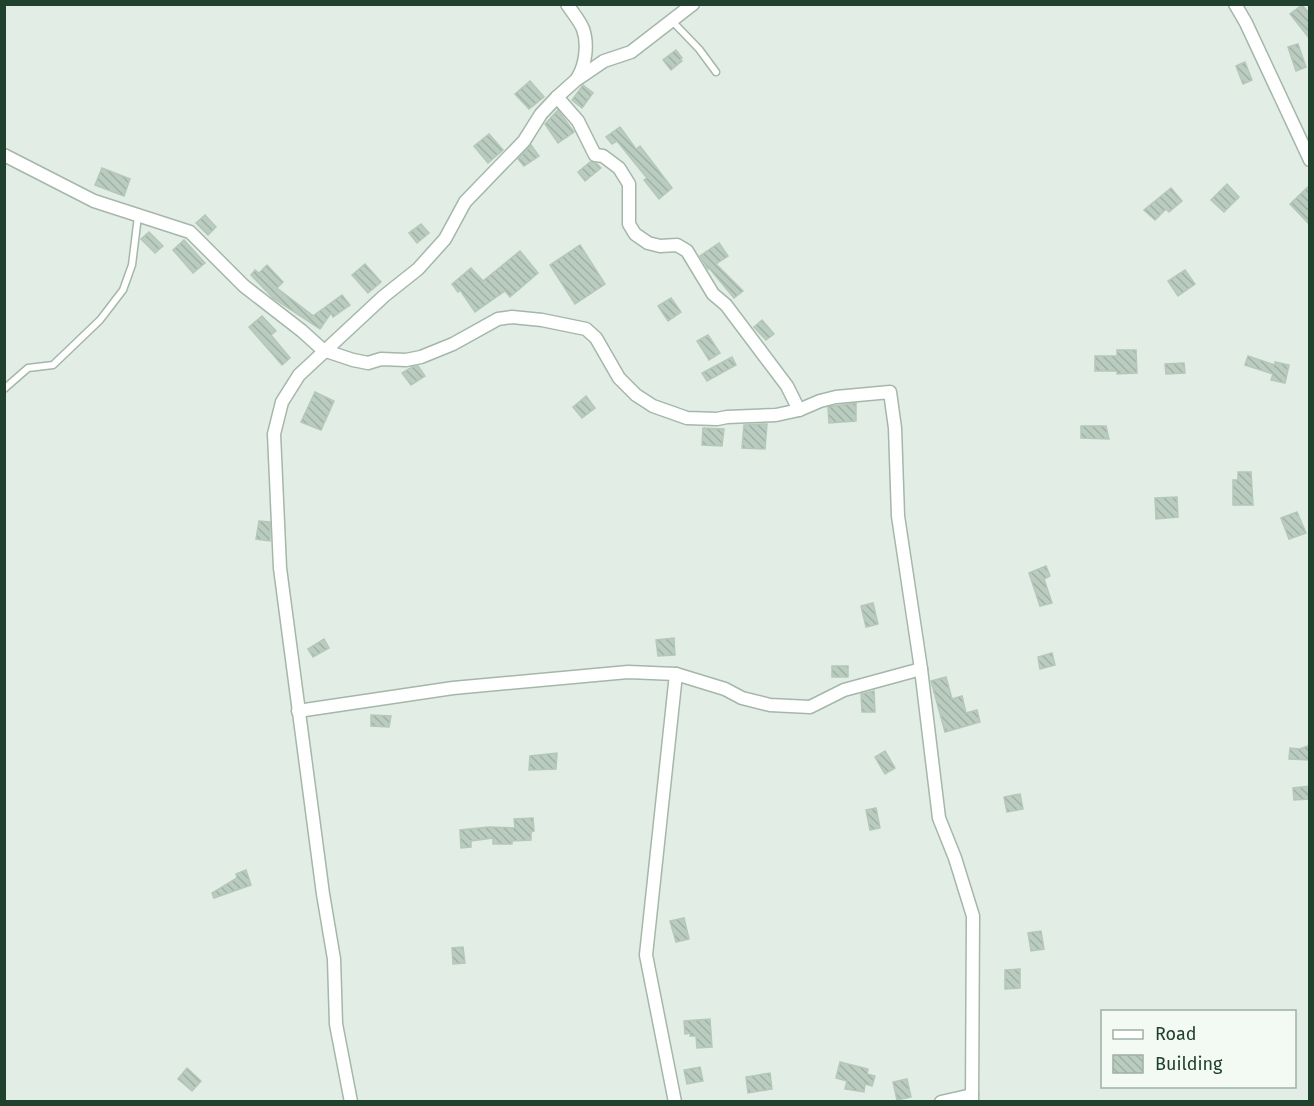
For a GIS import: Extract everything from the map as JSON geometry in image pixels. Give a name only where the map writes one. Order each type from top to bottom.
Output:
[{"type":"street","points":[[567,4],[583,29],[584,36],[583,69],[576,80]]},
{"type":"street","points":[[351,1101],[336,1024],[334,959],[322,894],[280,568],[274,434],[282,402],[299,375],[323,350],[418,268],[445,239],[465,202],[524,141],[541,114],[557,97],[576,80],[604,61],[631,52],[693,4]]},
{"type":"street","points":[[1235,4],[1310,160]]},
{"type":"street","points":[[557,97],[578,121],[595,155],[603,156],[619,168],[629,184],[629,224],[635,234],[648,243],[660,246],[677,245],[687,251],[713,294],[726,305],[787,386],[799,410]]},
{"type":"street","points":[[7,160],[94,201],[190,232],[244,286],[323,350],[360,362],[421,357],[453,344],[498,319],[512,317],[542,320],[586,329],[596,338],[626,386],[644,401],[696,419],[776,415],[799,410],[819,401],[836,397],[890,393],[895,428],[898,516],[921,669],[939,818],[955,858],[973,916],[972,1098],[941,1101]]},
{"type":"street","points":[[298,711],[453,688],[628,672],[676,674],[725,689],[742,698],[770,705],[810,707],[844,690],[921,669]]},
{"type":"street","points":[[675,1101],[646,955],[676,674]]},
{"type":"lane","points":[[672,21],[699,49],[716,72]]},
{"type":"lane","points":[[4,388],[28,368],[53,365],[100,320],[123,290],[132,265],[138,216]]},
{"type":"building","points":[[1302,5],[1310,14],[1310,39],[1290,14]]},
{"type":"building","points":[[1298,44],[1306,67],[1296,71],[1288,47]]},
{"type":"building","points":[[676,50],[682,61],[671,70],[663,60]]},
{"type":"building","points":[[1245,62],[1252,80],[1243,84],[1236,66]]},
{"type":"building","points":[[530,81],[544,97],[529,109],[515,94]]},
{"type":"building","points":[[583,85],[593,93],[582,108],[572,100]]},
{"type":"building","points":[[558,110],[574,132],[558,143],[545,124]]},
{"type":"building","points":[[620,127],[636,149],[640,146],[672,188],[659,199],[644,180],[647,178],[617,141],[612,144],[606,137]]},
{"type":"building","points":[[489,134],[503,150],[488,163],[474,146]]},
{"type":"building","points":[[531,145],[539,156],[524,166],[518,159]]},
{"type":"building","points":[[590,162],[601,168],[585,181],[578,172]]},
{"type":"building","points":[[102,168],[130,179],[124,196],[95,185]]},
{"type":"building","points":[[1227,184],[1239,197],[1224,212],[1211,200]]},
{"type":"building","points":[[1310,185],[1310,225],[1290,204]]},
{"type":"building","points":[[1171,188],[1182,201],[1169,212],[1166,209],[1155,220],[1144,210]]},
{"type":"building","points":[[205,215],[216,227],[208,235],[196,223]]},
{"type":"building","points":[[421,224],[429,233],[417,243],[409,233]]},
{"type":"building","points":[[149,232],[163,246],[155,253],[141,239]]},
{"type":"building","points":[[184,240],[205,263],[193,273],[173,250]]},
{"type":"building","points":[[719,243],[728,256],[716,264],[743,291],[734,298],[708,269],[700,256]]},
{"type":"building","points":[[580,245],[605,284],[575,304],[550,265]]},
{"type":"building","points":[[520,251],[538,273],[510,297],[505,291],[475,312],[460,290],[458,292],[452,284],[471,268],[483,281]]},
{"type":"building","points":[[365,264],[381,282],[368,293],[352,275]]},
{"type":"building","points":[[267,265],[283,282],[277,288],[312,315],[310,318],[342,295],[350,305],[333,317],[331,313],[320,329],[273,298],[251,275],[255,270],[259,273]]},
{"type":"building","points":[[1185,270],[1195,284],[1178,296],[1168,281]]},
{"type":"building","points":[[671,298],[681,312],[668,321],[658,306]]},
{"type":"building","points":[[262,316],[276,331],[271,335],[290,358],[282,365],[249,327]]},
{"type":"building","points":[[762,320],[774,334],[766,340],[754,327]]},
{"type":"building","points":[[708,335],[720,353],[709,360],[697,341]]},
{"type":"building","points":[[1117,350],[1136,350],[1137,373],[1117,374],[1117,371],[1095,371],[1095,356],[1117,356]]},
{"type":"building","points":[[1248,356],[1275,365],[1275,362],[1289,365],[1285,383],[1271,380],[1273,374],[1245,365]]},
{"type":"building","points":[[732,357],[736,365],[707,381],[702,373]]},
{"type":"building","points":[[1184,363],[1185,373],[1166,374],[1165,364]]},
{"type":"building","points":[[418,366],[425,376],[411,385],[402,373]]},
{"type":"building","points":[[315,392],[334,401],[321,430],[301,422]]},
{"type":"building","points":[[586,396],[595,408],[582,418],[573,407]]},
{"type":"building","points":[[856,403],[856,421],[829,423],[828,407]]},
{"type":"building","points":[[767,424],[765,449],[742,448],[744,425]]},
{"type":"building","points":[[1081,426],[1106,426],[1109,439],[1081,438]]},
{"type":"building","points":[[703,428],[724,429],[722,446],[702,445]]},
{"type":"building","points":[[1238,472],[1251,472],[1253,505],[1233,505],[1233,480],[1238,480]]},
{"type":"building","points":[[1177,497],[1178,517],[1156,519],[1155,498]]},
{"type":"building","points":[[1297,512],[1306,533],[1289,539],[1281,518]]},
{"type":"building","points":[[259,521],[270,522],[270,541],[256,539]]},
{"type":"building","points":[[1046,566],[1050,576],[1044,579],[1052,603],[1040,606],[1029,573]]},
{"type":"building","points":[[873,603],[878,624],[866,627],[861,606]]},
{"type":"building","points":[[674,638],[675,655],[658,656],[656,640]]},
{"type":"building","points":[[324,639],[329,648],[313,657],[308,649]]},
{"type":"building","points":[[1052,653],[1055,665],[1040,669],[1038,657]]},
{"type":"building","points":[[832,666],[848,666],[848,677],[832,677]]},
{"type":"building","points":[[946,677],[952,699],[962,696],[966,713],[977,710],[980,722],[945,732],[931,681]]},
{"type":"building","points":[[874,691],[875,712],[862,712],[861,694]]},
{"type":"building","points":[[371,715],[391,716],[389,727],[371,726]]},
{"type":"building","points":[[1310,745],[1310,760],[1289,759],[1290,748],[1300,749]]},
{"type":"building","points":[[885,751],[895,768],[885,774],[875,757]]},
{"type":"building","points":[[557,753],[556,769],[529,770],[530,756]]},
{"type":"building","points":[[1310,786],[1310,799],[1294,800],[1293,788]]},
{"type":"building","points":[[1020,794],[1023,809],[1007,812],[1004,797]]},
{"type":"building","points":[[876,808],[880,828],[870,830],[866,810]]},
{"type":"building","points":[[533,818],[534,831],[531,832],[531,840],[512,841],[512,844],[493,844],[493,838],[471,841],[471,847],[461,848],[460,830],[489,827],[515,828],[514,819]]},
{"type":"building","points":[[246,870],[251,885],[214,898],[212,893],[237,878],[236,874]]},
{"type":"building","points":[[684,918],[689,939],[676,942],[670,921]]},
{"type":"building","points":[[1041,931],[1044,949],[1031,951],[1028,933]]},
{"type":"building","points":[[463,947],[465,963],[453,964],[452,948]]},
{"type":"building","points":[[1020,969],[1020,988],[1005,989],[1005,970]]},
{"type":"building","points":[[710,1019],[712,1047],[697,1048],[696,1036],[690,1036],[690,1033],[685,1034],[684,1021]]},
{"type":"building","points":[[840,1062],[868,1069],[867,1074],[875,1076],[872,1086],[865,1084],[864,1092],[845,1089],[847,1081],[836,1078]]},
{"type":"building","points":[[700,1067],[703,1081],[687,1084],[684,1070]]},
{"type":"building","points":[[187,1068],[201,1081],[192,1091],[178,1079]]},
{"type":"building","points":[[770,1073],[772,1089],[748,1093],[746,1077]]},
{"type":"building","points":[[907,1079],[911,1097],[897,1100],[893,1082]]}]
